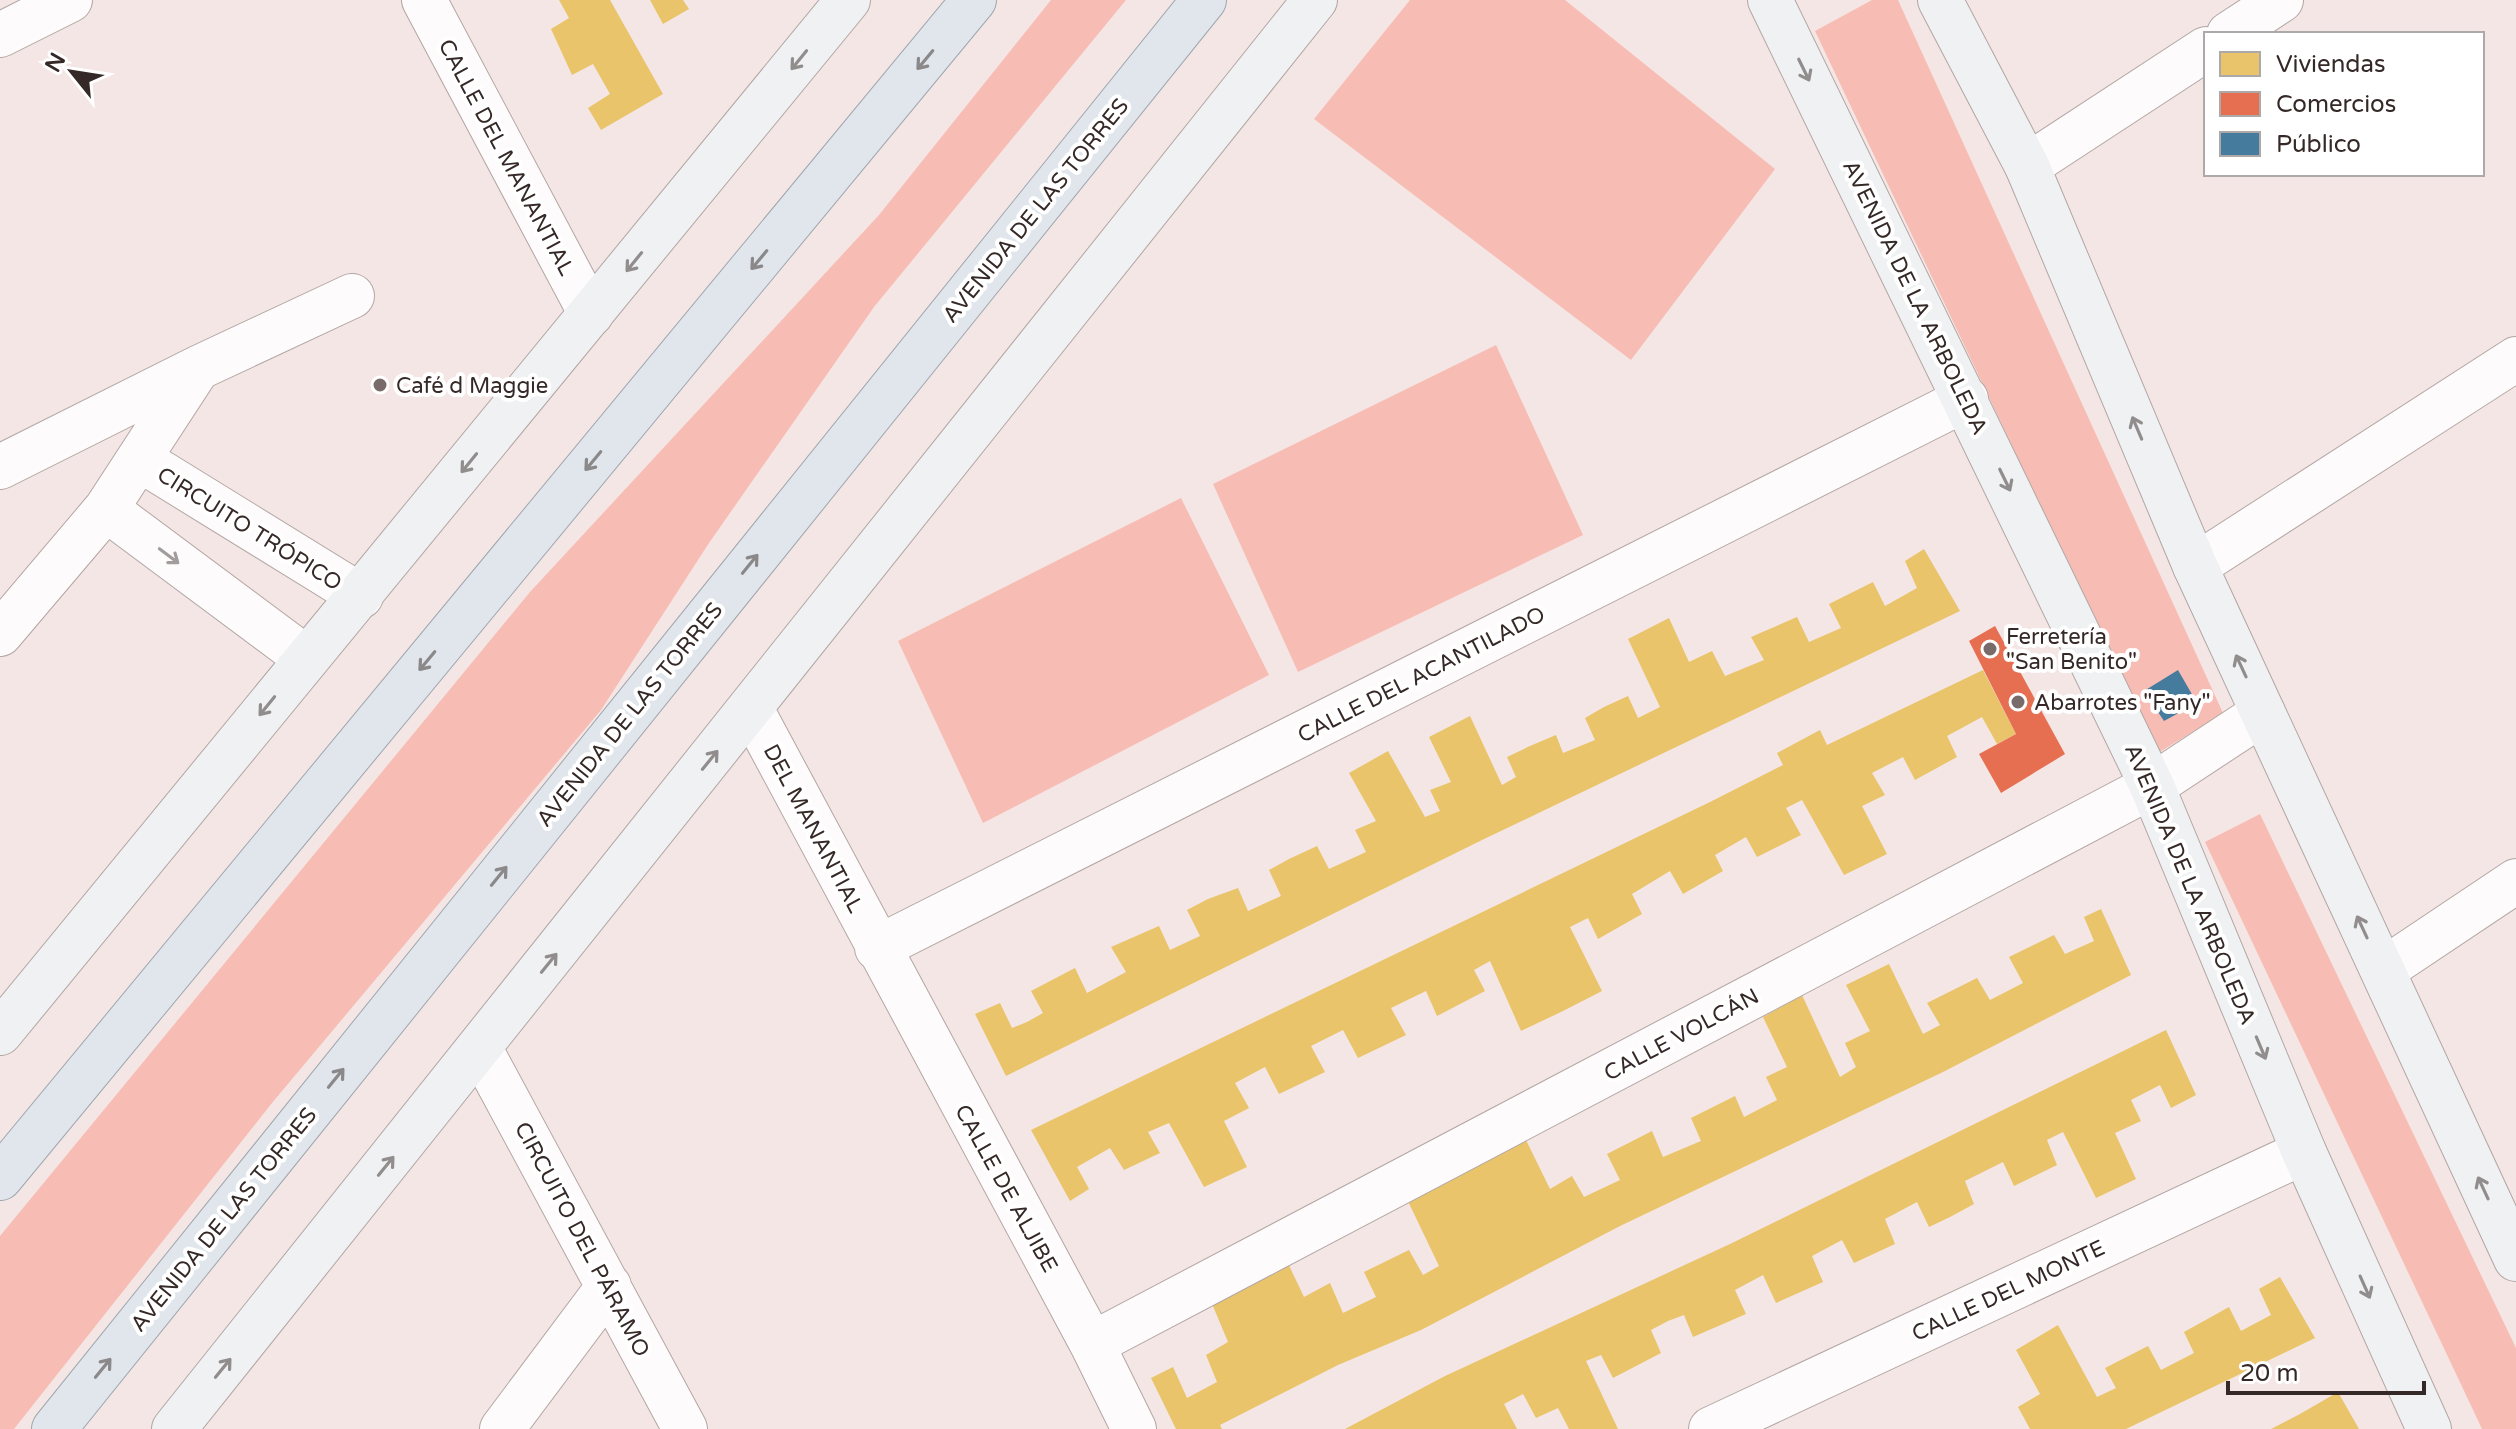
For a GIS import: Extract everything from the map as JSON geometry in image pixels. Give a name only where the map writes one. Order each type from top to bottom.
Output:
[{"type":"main road","points":[[0,1178],[974,0]]},
{"type":"main road","name":"AVENIDA DE LAS TORRES","points":[[54,1429],[1204,0]]},
{"type":"street","points":[[6,21],[70,0]]},
{"type":"street","name":"CALLE DEL MANANTIAL","points":[[424,0],[591,314]]},
{"type":"street","points":[[0,1033],[848,0]]},
{"type":"street","points":[[174,1429],[1315,0]]},
{"type":"street","points":[[1940,0],[2027,166],[2195,566],[2516,1259]]},
{"type":"street","points":[[2232,32],[2281,0]]},
{"type":"street","name":"AVENIDA DE LA ARBOLEDA","points":[[1784,5],[1966,399],[2152,786],[2304,1152],[2429,1429]]},
{"type":"street","points":[[2027,166],[2204,50]]},
{"type":"street","points":[[0,467],[198,368],[352,296]]},
{"type":"street","points":[[2195,566],[2516,359]]},
{"type":"street","name":"CIRCUITO TRÓPICO","points":[[0,634],[106,509],[198,368]]},
{"type":"street","name":"CALLE DEL ACANTILADO","points":[[877,948],[1966,399]]},
{"type":"street","name":"CIRCUITO TRÓPICO","points":[[139,459],[361,596]]},
{"type":"street","points":[[106,509],[306,658]]},
{"type":"street","name":"DEL MANANTIAL","points":[[751,709],[877,948]]},
{"type":"street","name":"CALLE VOLCÁN","points":[[1092,1344],[2152,786],[2263,713]]},
{"type":"street","points":[[2383,970],[2516,881]]},
{"type":"street","name":"CALLE DE ALJIBE","points":[[877,948],[1092,1344],[1134,1429]]},
{"type":"street","name":"CIRCUITO DEL PÁRAMO","points":[[480,1049],[685,1429]]},
{"type":"street","name":"CALLE DEL MONTE","points":[[1711,1429],[2304,1152]]},
{"type":"street","points":[[502,1429],[609,1286]]},
{"type":"shaded area","points":[[1051,0],[1126,0],[874,307],[709,543],[601,710],[272,1103],[14,1429],[0,1429],[0,1236],[530,592],[879,215]]},
{"type":"shaded area","points":[[1410,0],[1565,0],[1775,169],[1631,360],[1314,119]]},
{"type":"shaded area","points":[[1872,0],[1898,0],[2223,713],[2158,753],[1815,31]]},
{"type":"shaded area","points":[[1496,345],[1583,535],[1298,672],[1213,484]]},
{"type":"shaded area","points":[[1181,498],[1269,675],[983,823],[898,641]]},
{"type":"shaded area","points":[[2260,814],[2516,1348],[2516,1429],[2482,1429],[2205,842]]},
{"type":"building: Viviendas","points":[[559,0],[610,0],[663,94],[601,130],[588,108],[610,94],[593,64],[572,75],[551,29],[569,18]]},
{"type":"building: Viviendas","points":[[650,0],[683,0],[689,9],[663,24]]},
{"type":"building: Viviendas","points":[[1924,549],[1960,611],[1482,840],[1006,1076],[975,1014],[1000,1003],[1012,1028],[1027,1022],[1043,1013],[1031,991],[1075,968],[1087,993],[1126,972],[1111,947],[1159,926],[1170,950],[1200,936],[1187,910],[1208,899],[1238,888],[1248,911],[1281,896],[1269,870],[1289,859],[1317,846],[1329,869],[1366,852],[1355,830],[1376,821],[1349,773],[1388,751],[1425,817],[1440,811],[1430,790],[1451,782],[1429,737],[1470,716],[1502,785],[1516,777],[1507,757],[1556,735],[1563,753],[1595,740],[1585,718],[1604,707],[1628,696],[1638,718],[1660,707],[1628,639],[1669,618],[1689,662],[1712,651],[1725,676],[1764,660],[1751,637],[1797,617],[1809,642],[1841,628],[1829,604],[1873,582],[1885,606],[1917,588],[1905,561]]},
{"type":"building: Viviendas","points":[[1983,670],[2016,734],[1997,744],[1982,717],[1947,736],[1957,757],[1915,780],[1903,757],[1872,773],[1885,795],[1862,806],[1887,854],[1844,875],[1802,800],[1786,808],[1801,835],[1757,857],[1746,837],[1715,855],[1723,871],[1683,894],[1670,871],[1632,894],[1642,914],[1598,939],[1588,918],[1570,927],[1602,991],[1563,1011],[1521,1031],[1490,961],[1474,970],[1485,991],[1437,1016],[1426,991],[1391,1008],[1406,1035],[1358,1058],[1343,1030],[1311,1046],[1325,1072],[1279,1094],[1265,1067],[1235,1083],[1249,1108],[1224,1121],[1247,1167],[1204,1187],[1169,1123],[1148,1132],[1160,1153],[1124,1170],[1110,1148],[1077,1167],[1089,1189],[1070,1201],[1031,1130],[1783,765],[1777,753],[1820,730],[1827,745]]},
{"type":"building: Viviendas","points":[[2101,909],[2131,975],[1943,1072],[1620,1226],[1421,1330],[1338,1365],[1220,1425],[1222,1429],[1176,1429],[1151,1378],[1173,1367],[1187,1398],[1217,1382],[1206,1355],[1228,1342],[1210,1299],[1285,1257],[1304,1297],[1330,1283],[1343,1313],[1376,1297],[1364,1272],[1409,1250],[1423,1275],[1439,1266],[1405,1195],[1525,1138],[1550,1189],[1572,1176],[1584,1197],[1620,1180],[1607,1154],[1652,1131],[1663,1157],[1701,1141],[1691,1118],[1735,1096],[1744,1117],[1777,1100],[1766,1077],[1787,1067],[1763,1017],[1802,995],[1840,1077],[1856,1067],[1845,1043],[1870,1031],[1846,985],[1889,964],[1923,1034],[1940,1025],[1927,1003],[1977,978],[1990,1000],[2023,983],[2009,957],[2054,935],[2065,954],[2094,941],[2084,917]]},
{"type":"building: Viviendas","points":[[2166,1030],[2196,1095],[2171,1108],[2160,1085],[2131,1100],[2141,1121],[2115,1133],[2136,1179],[2096,1198],[2063,1132],[2047,1140],[2057,1165],[2014,1186],[2003,1162],[1965,1181],[1974,1204],[1950,1217],[1929,1227],[1917,1202],[1885,1219],[1895,1244],[1854,1263],[1842,1240],[1812,1256],[1823,1282],[1776,1303],[1763,1275],[1735,1290],[1746,1314],[1693,1337],[1684,1315],[1668,1321],[1651,1330],[1661,1353],[1613,1378],[1601,1355],[1586,1361],[1618,1429],[1569,1429],[1558,1408],[1536,1418],[1523,1394],[1504,1404],[1517,1429],[1345,1429],[1445,1376],[1730,1244]]},
{"type":"building: Viviendas","points":[[2280,1277],[2315,1338],[2126,1429],[2030,1429],[2018,1407],[2040,1394],[2016,1350],[2058,1325],[2097,1397],[2116,1388],[2105,1368],[2148,1346],[2161,1370],[2194,1353],[2184,1332],[2229,1307],[2241,1331],[2271,1315],[2259,1289]]},
{"type":"building: Viviendas","points":[[2338,1392],[2359,1429],[2271,1429],[2300,1414]]},
{"type":"building: Comercios","name":"Abarrotes \"Fany\"","points":[[1995,626],[2065,754],[2001,793],[1979,754],[2016,734],[1969,641]]},
{"type":"building: Público","points":[[2178,670],[2197,703],[2164,721],[2144,691]]},
{"type":"place","name":"Café d Maggie","points":[[380,385]]},
{"type":"place","name":"Ferretería \"San Benito\"","points":[[1990,649]]},
{"type":"place","name":"Abarrotes \"Fany\"","points":[[2018,702]]}]
